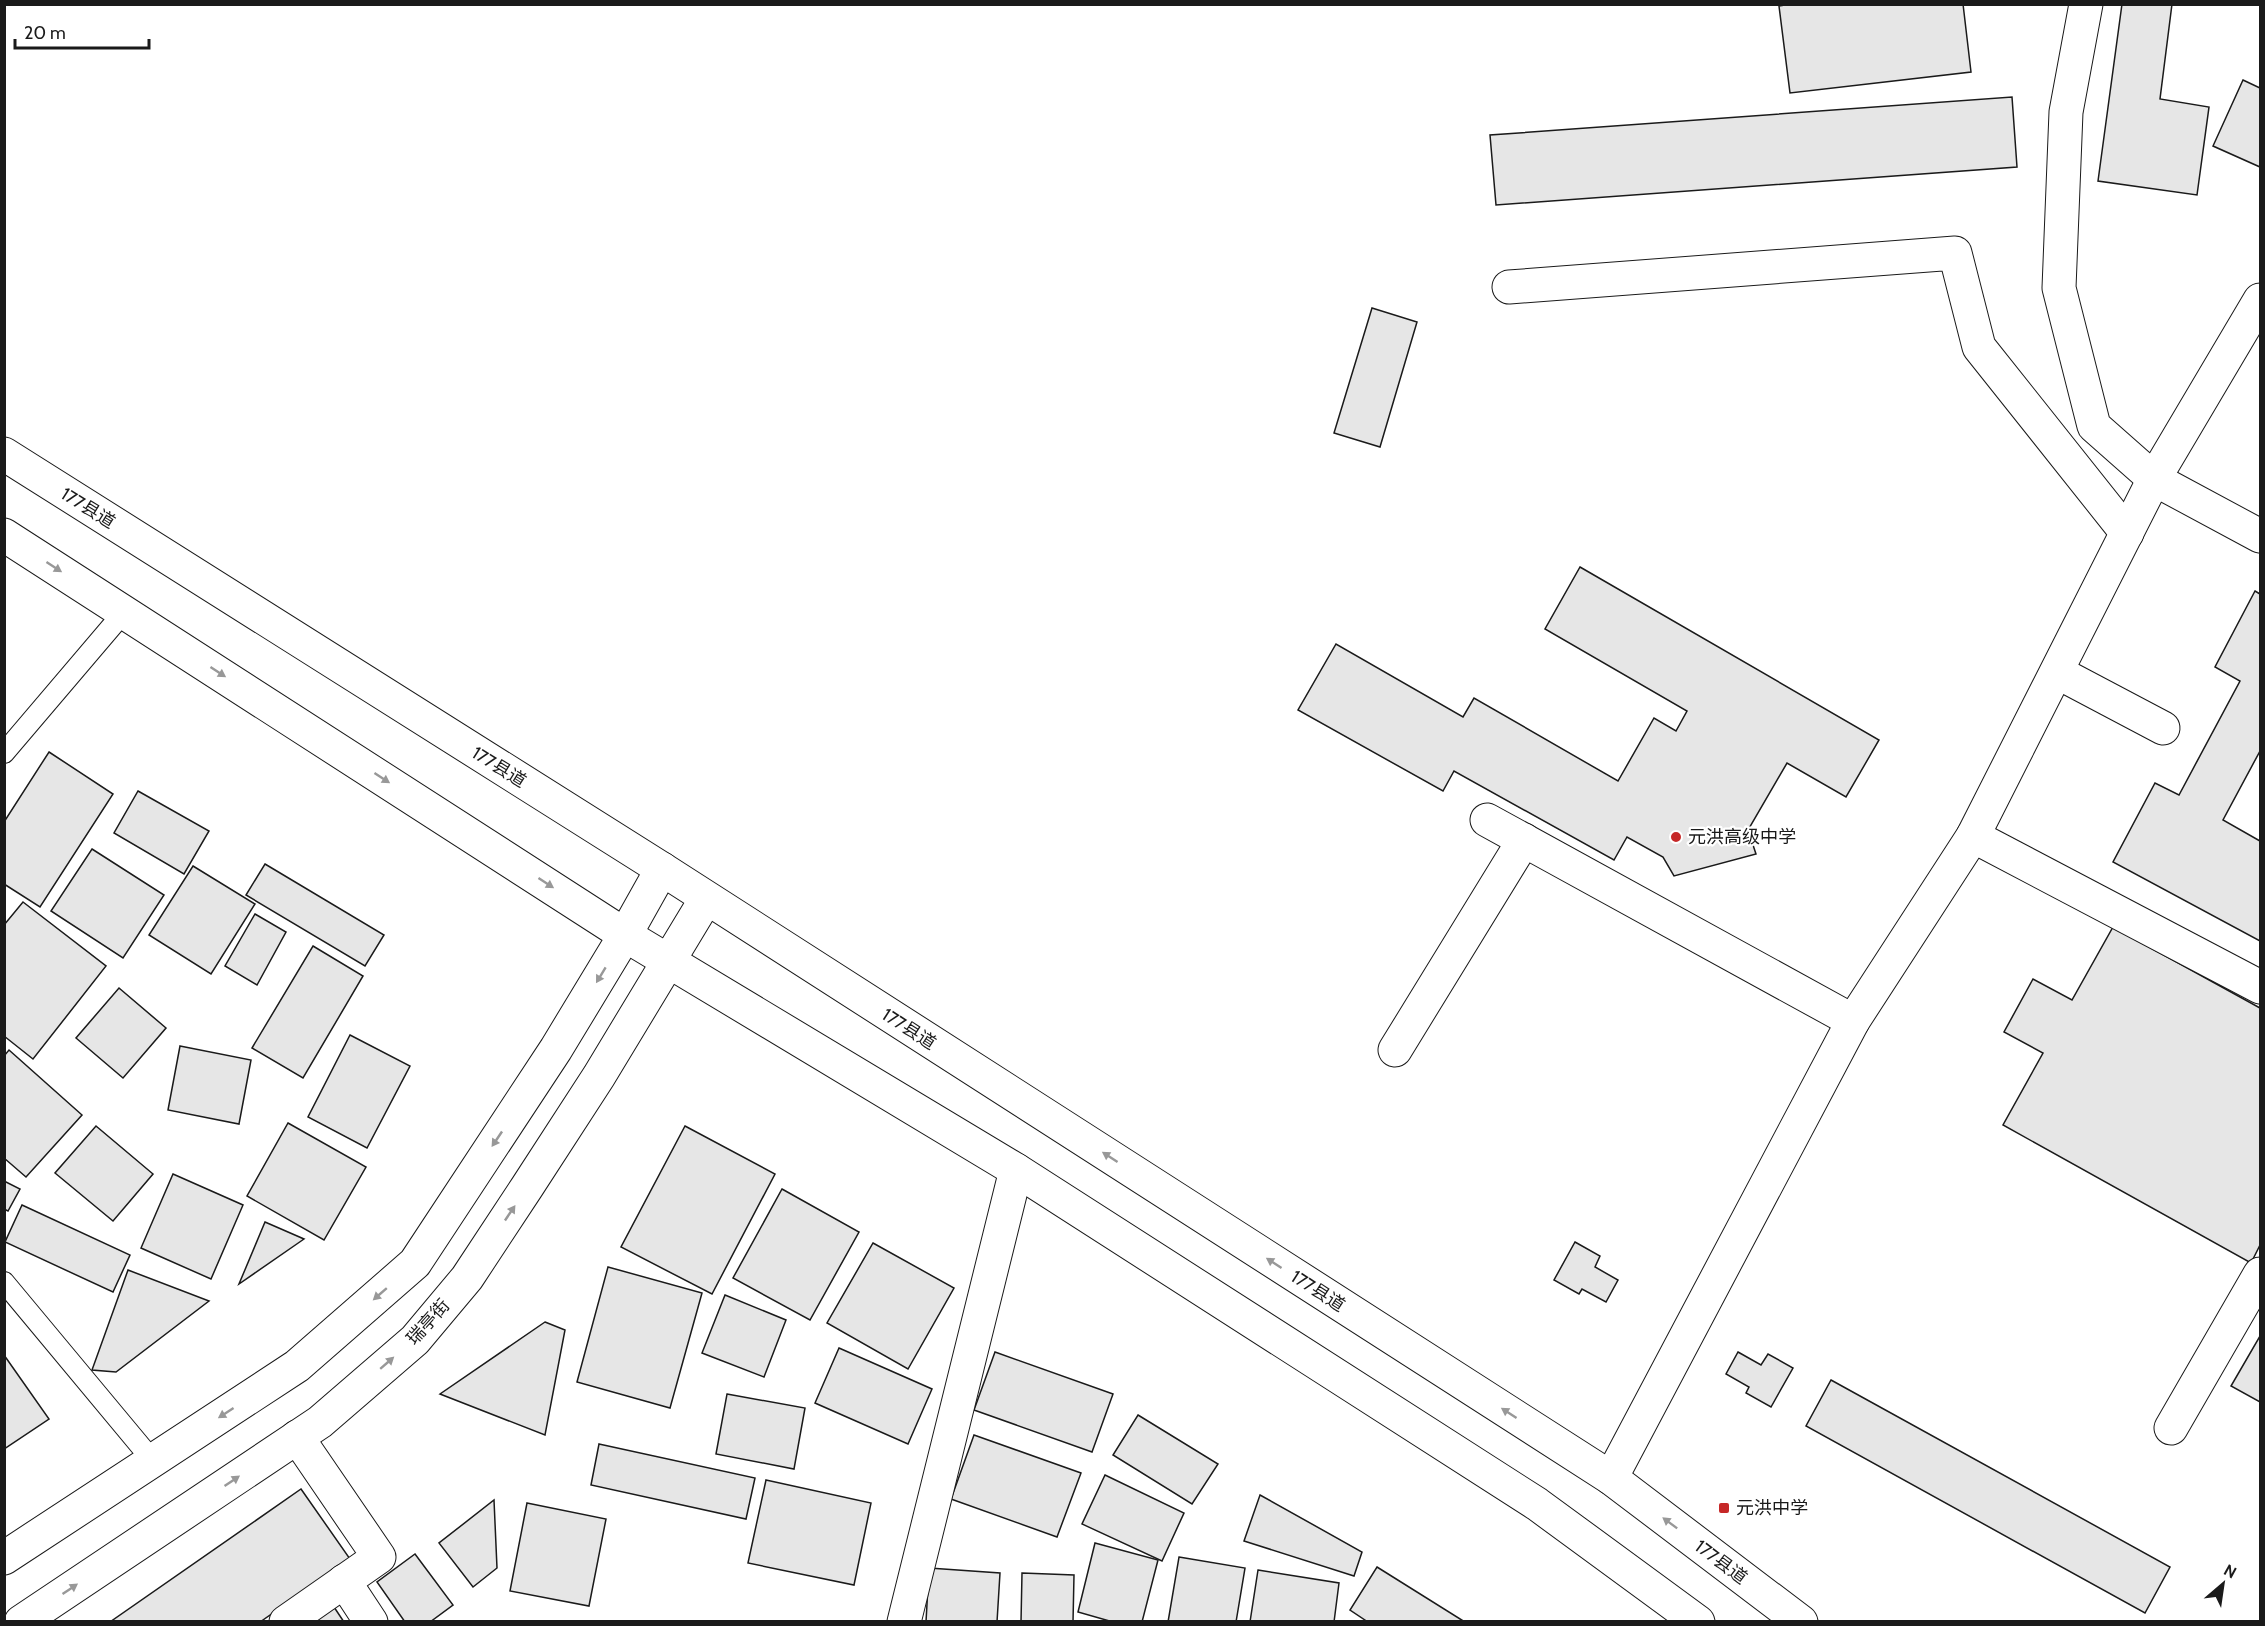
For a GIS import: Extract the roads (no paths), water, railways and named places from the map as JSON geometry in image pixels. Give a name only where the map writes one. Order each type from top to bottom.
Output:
[{"type":"main road","points":[[2086,4],[2066,112],[2059,288],[2094,426],[2154,479],[2260,536]]},
{"type":"main road","points":[[1509,287],[1955,252],[1979,347],[2127,533]]},
{"type":"main road","points":[[1611,1478],[1853,1021],[1973,836],[2154,479],[2260,300]]},
{"type":"main road","name":"177县道","points":[[4,454],[662,869],[1611,1478],[1801,1622]]},
{"type":"main road","points":[[4,535],[625,935],[1016,1170],[1537,1504],[1698,1622]]},
{"type":"main road","points":[[2057,672],[2163,728]]},
{"type":"main road","points":[[1487,820],[1853,1021]]},
{"type":"main road","points":[[1973,836],[2260,987]]},
{"type":"main road","points":[[1395,1050],[1524,840]]},
{"type":"main road","points":[[4,1558],[297,1366],[415,1263],[556,1050],[662,869]]},
{"type":"main road","name":"瑞亭街","points":[[21,1622],[320,1422],[415,1340],[467,1278],[586,1097],[706,899]]},
{"type":"main road","points":[[904,1622],[1016,1170]]},
{"type":"main road","points":[[2171,1428],[2260,1274]]},
{"type":"main road","points":[[286,1622],[379,1557],[297,1437]]},
{"type":"main road","points":[[344,1581],[371,1622]]},
{"type":"lane","points":[[4,753],[124,612]]},
{"type":"lane","points":[[4,1282],[153,1461]]},
{"type":"place","name":"元洪高级中学","points":[[1676,837]]},
{"type":"place","name":"元洪中学","points":[[1724,1508]]}]
